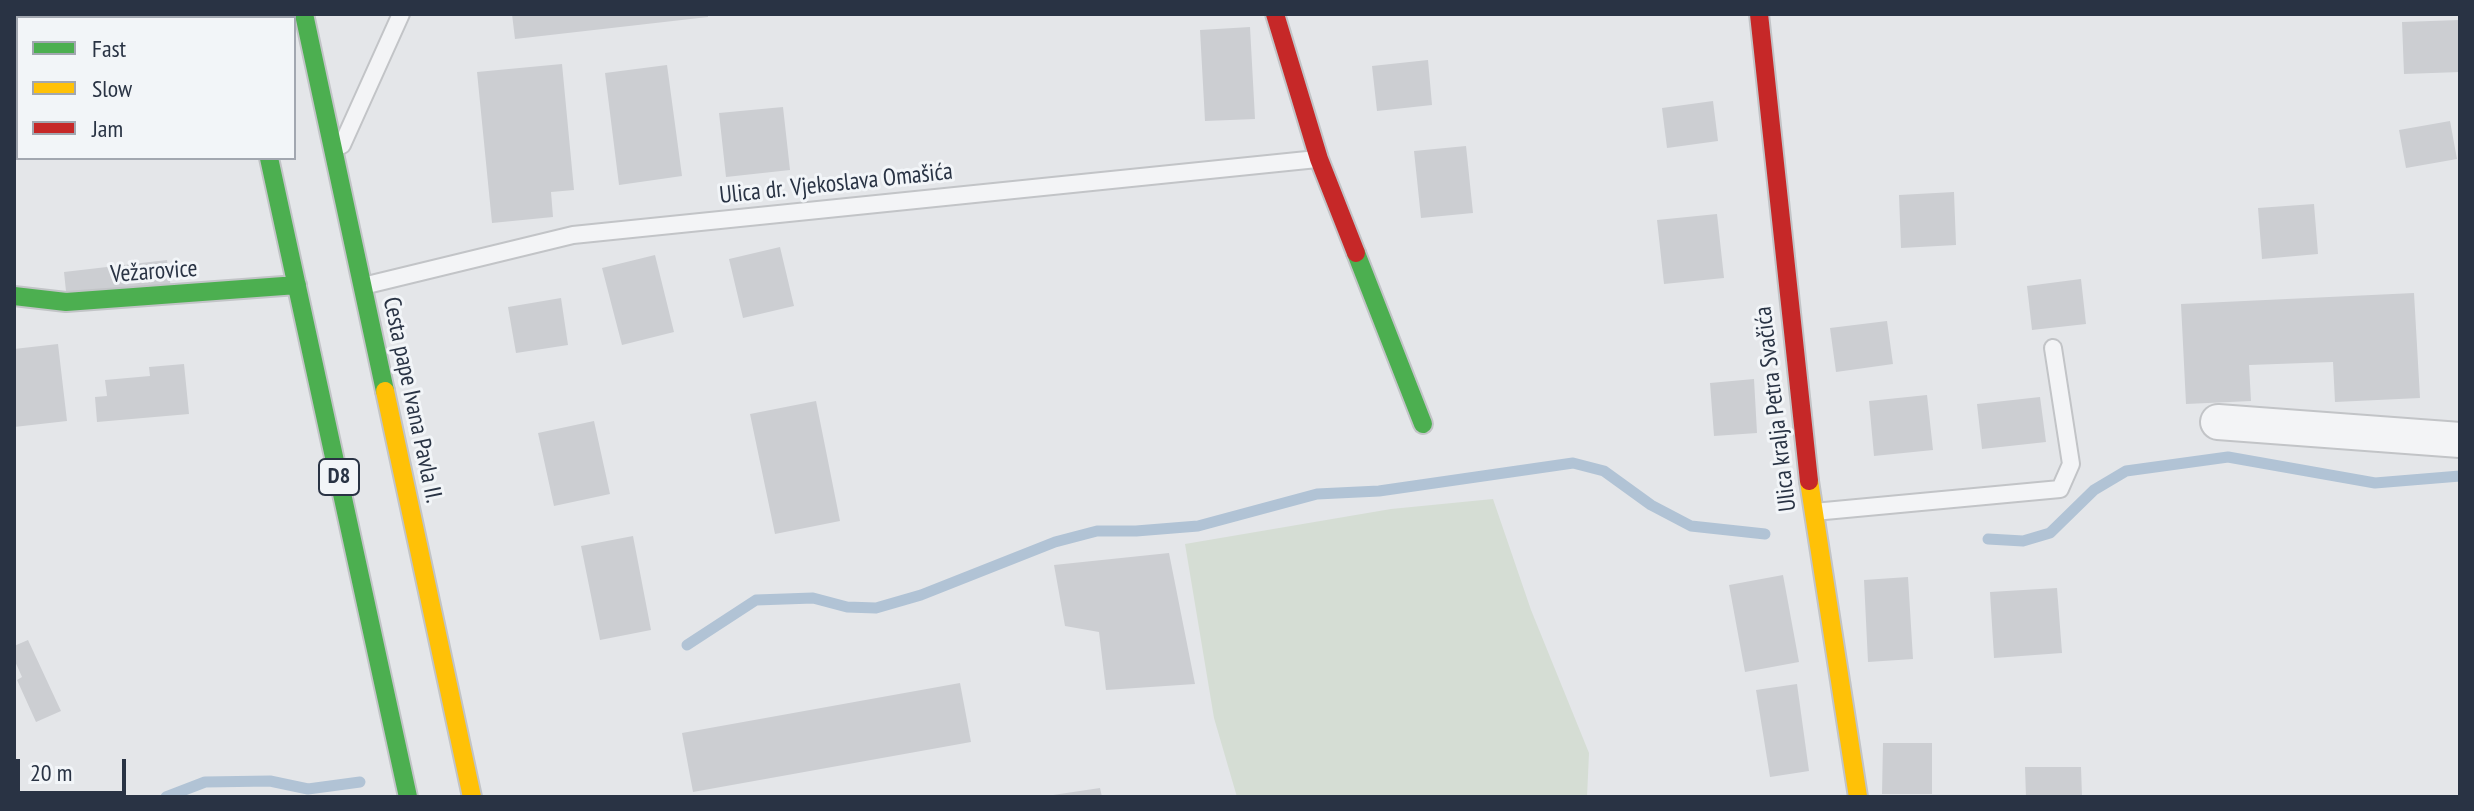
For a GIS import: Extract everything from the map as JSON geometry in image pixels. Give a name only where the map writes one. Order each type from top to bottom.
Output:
[{"type":"street","name":"Cesta pape Ivana Pavla II.","points":[[304,14],[472,797]]},
{"type":"street","points":[[1275,14],[1319,159],[1423,424]]},
{"type":"street","name":"Ulica kralja Petra Svačića","points":[[1759,14],[1812,512],[1858,797]]},
{"type":"street","name":"D8","points":[[269,160],[408,797]]},
{"type":"street","name":"Vežarovice","points":[[14,296],[66,302],[297,285]]},
{"type":"street","points":[[2218,422],[2460,440]]},
{"type":"lane","points":[[335,161],[396,18]]},
{"type":"lane","name":"Ulica dr. Vjekoslava Omašića","points":[[363,286],[573,235],[1319,159]]},
{"type":"lane","points":[[1812,512],[2060,489],[2071,464],[2053,348]]},
{"type":"lane","points":[[467,772],[487,797]]},
{"type":"shaded area","points":[[1493,499],[1531,610],[1589,753],[1587,797],[1237,797],[1214,718],[1185,544],[1391,509]]},
{"type":"building","points":[[512,14],[708,14],[708,17],[515,39]]},
{"type":"building","points":[[2460,20],[2460,72],[2404,74],[2402,22]]},
{"type":"building","points":[[1250,27],[1255,119],[1205,121],[1200,30]]},
{"type":"building","points":[[1428,60],[1432,105],[1377,111],[1372,66]]},
{"type":"building","points":[[562,64],[574,190],[551,192],[553,217],[492,223],[477,72]]},
{"type":"building","points":[[667,65],[682,176],[619,185],[605,73]]},
{"type":"building","points":[[14,90],[16,90],[16,149]]},
{"type":"building","points":[[1713,101],[1718,141],[1667,148],[1662,108]]},
{"type":"building","points":[[783,107],[790,170],[726,177],[719,113]]},
{"type":"building","points":[[2450,121],[2457,159],[2406,168],[2399,130]]},
{"type":"building","points":[[1466,146],[1473,213],[1421,218],[1414,151]]},
{"type":"building","points":[[1954,192],[1956,245],[1901,248],[1899,195]]},
{"type":"building","points":[[2314,204],[2318,254],[2262,259],[2258,208]]},
{"type":"building","points":[[1717,214],[1724,278],[1664,284],[1657,220]]},
{"type":"building","points":[[780,247],[794,306],[743,318],[729,259]]},
{"type":"building","points":[[655,255],[674,332],[622,345],[602,268]]},
{"type":"building","points":[[167,260],[171,288],[67,301],[64,272]]},
{"type":"building","points":[[2081,279],[2086,324],[2032,330],[2027,286]]},
{"type":"building","points":[[2414,293],[2420,398],[2335,402],[2333,362],[2249,365],[2251,401],[2186,404],[2181,304]]},
{"type":"building","points":[[561,298],[568,345],[516,353],[508,307]]},
{"type":"building","points":[[1887,321],[1893,364],[1836,372],[1830,328]]},
{"type":"building","points":[[58,344],[67,421],[14,427],[14,349]]},
{"type":"building","points":[[184,364],[189,414],[97,422],[95,397],[107,396],[105,380],[150,376],[149,367]]},
{"type":"building","points":[[1754,379],[1757,433],[1714,436],[1710,383]]},
{"type":"building","points":[[1927,395],[1933,450],[1874,456],[1869,401]]},
{"type":"building","points":[[2040,397],[2046,442],[1982,449],[1977,404]]},
{"type":"building","points":[[816,401],[840,521],[775,534],[750,414]]},
{"type":"building","points":[[594,421],[610,494],[554,506],[538,433]]},
{"type":"building","points":[[633,536],[651,630],[600,640],[581,546]]},
{"type":"building","points":[[1169,553],[1195,684],[1106,690],[1099,632],[1065,626],[1054,565]]},
{"type":"building","points":[[1783,575],[1799,662],[1745,672],[1729,585]]},
{"type":"building","points":[[1908,577],[1913,659],[1868,662],[1864,580]]},
{"type":"building","points":[[2057,588],[2062,653],[1994,658],[1990,592]]},
{"type":"building","points":[[28,640],[61,711],[36,722],[17,680],[22,677],[14,659],[14,646]]},
{"type":"building","points":[[960,683],[971,742],[693,792],[682,733]]},
{"type":"building","points":[[1797,684],[1809,771],[1770,777],[1756,690]]},
{"type":"building","points":[[1883,743],[1932,743],[1932,794],[1882,794]]},
{"type":"building","points":[[2025,767],[2081,767],[2082,797],[2026,797]]},
{"type":"building","points":[[1100,788],[1102,797],[1053,797],[1053,795]]},
{"type":"waterway","points":[[1988,539],[2023,541],[2050,533],[2094,490],[2126,471],[2228,457],[2375,483],[2460,476]]},
{"type":"waterway","points":[[687,645],[756,600],[813,598],[847,607],[876,608],[921,595],[1055,542],[1097,531],[1198,526],[1317,494],[1379,491],[1573,463],[1604,471],[1651,505],[1691,526],[1765,534]]},
{"type":"waterway","points":[[166,797],[205,782],[270,781],[308,789],[360,782]]},
{"type":"traffic: fast","points":[[304,14],[385,391]]},
{"type":"traffic: fast","points":[[269,160],[408,797]]},
{"type":"traffic: fast","points":[[1356,253],[1423,424]]},
{"type":"traffic: fast","points":[[14,296],[66,302],[297,285]]},
{"type":"traffic: slow","points":[[385,391],[472,797]]},
{"type":"traffic: slow","points":[[1809,481],[1858,797]]},
{"type":"traffic: jam","points":[[1275,14],[1319,159],[1356,253]]},
{"type":"traffic: jam","points":[[1759,14],[1809,481]]}]
